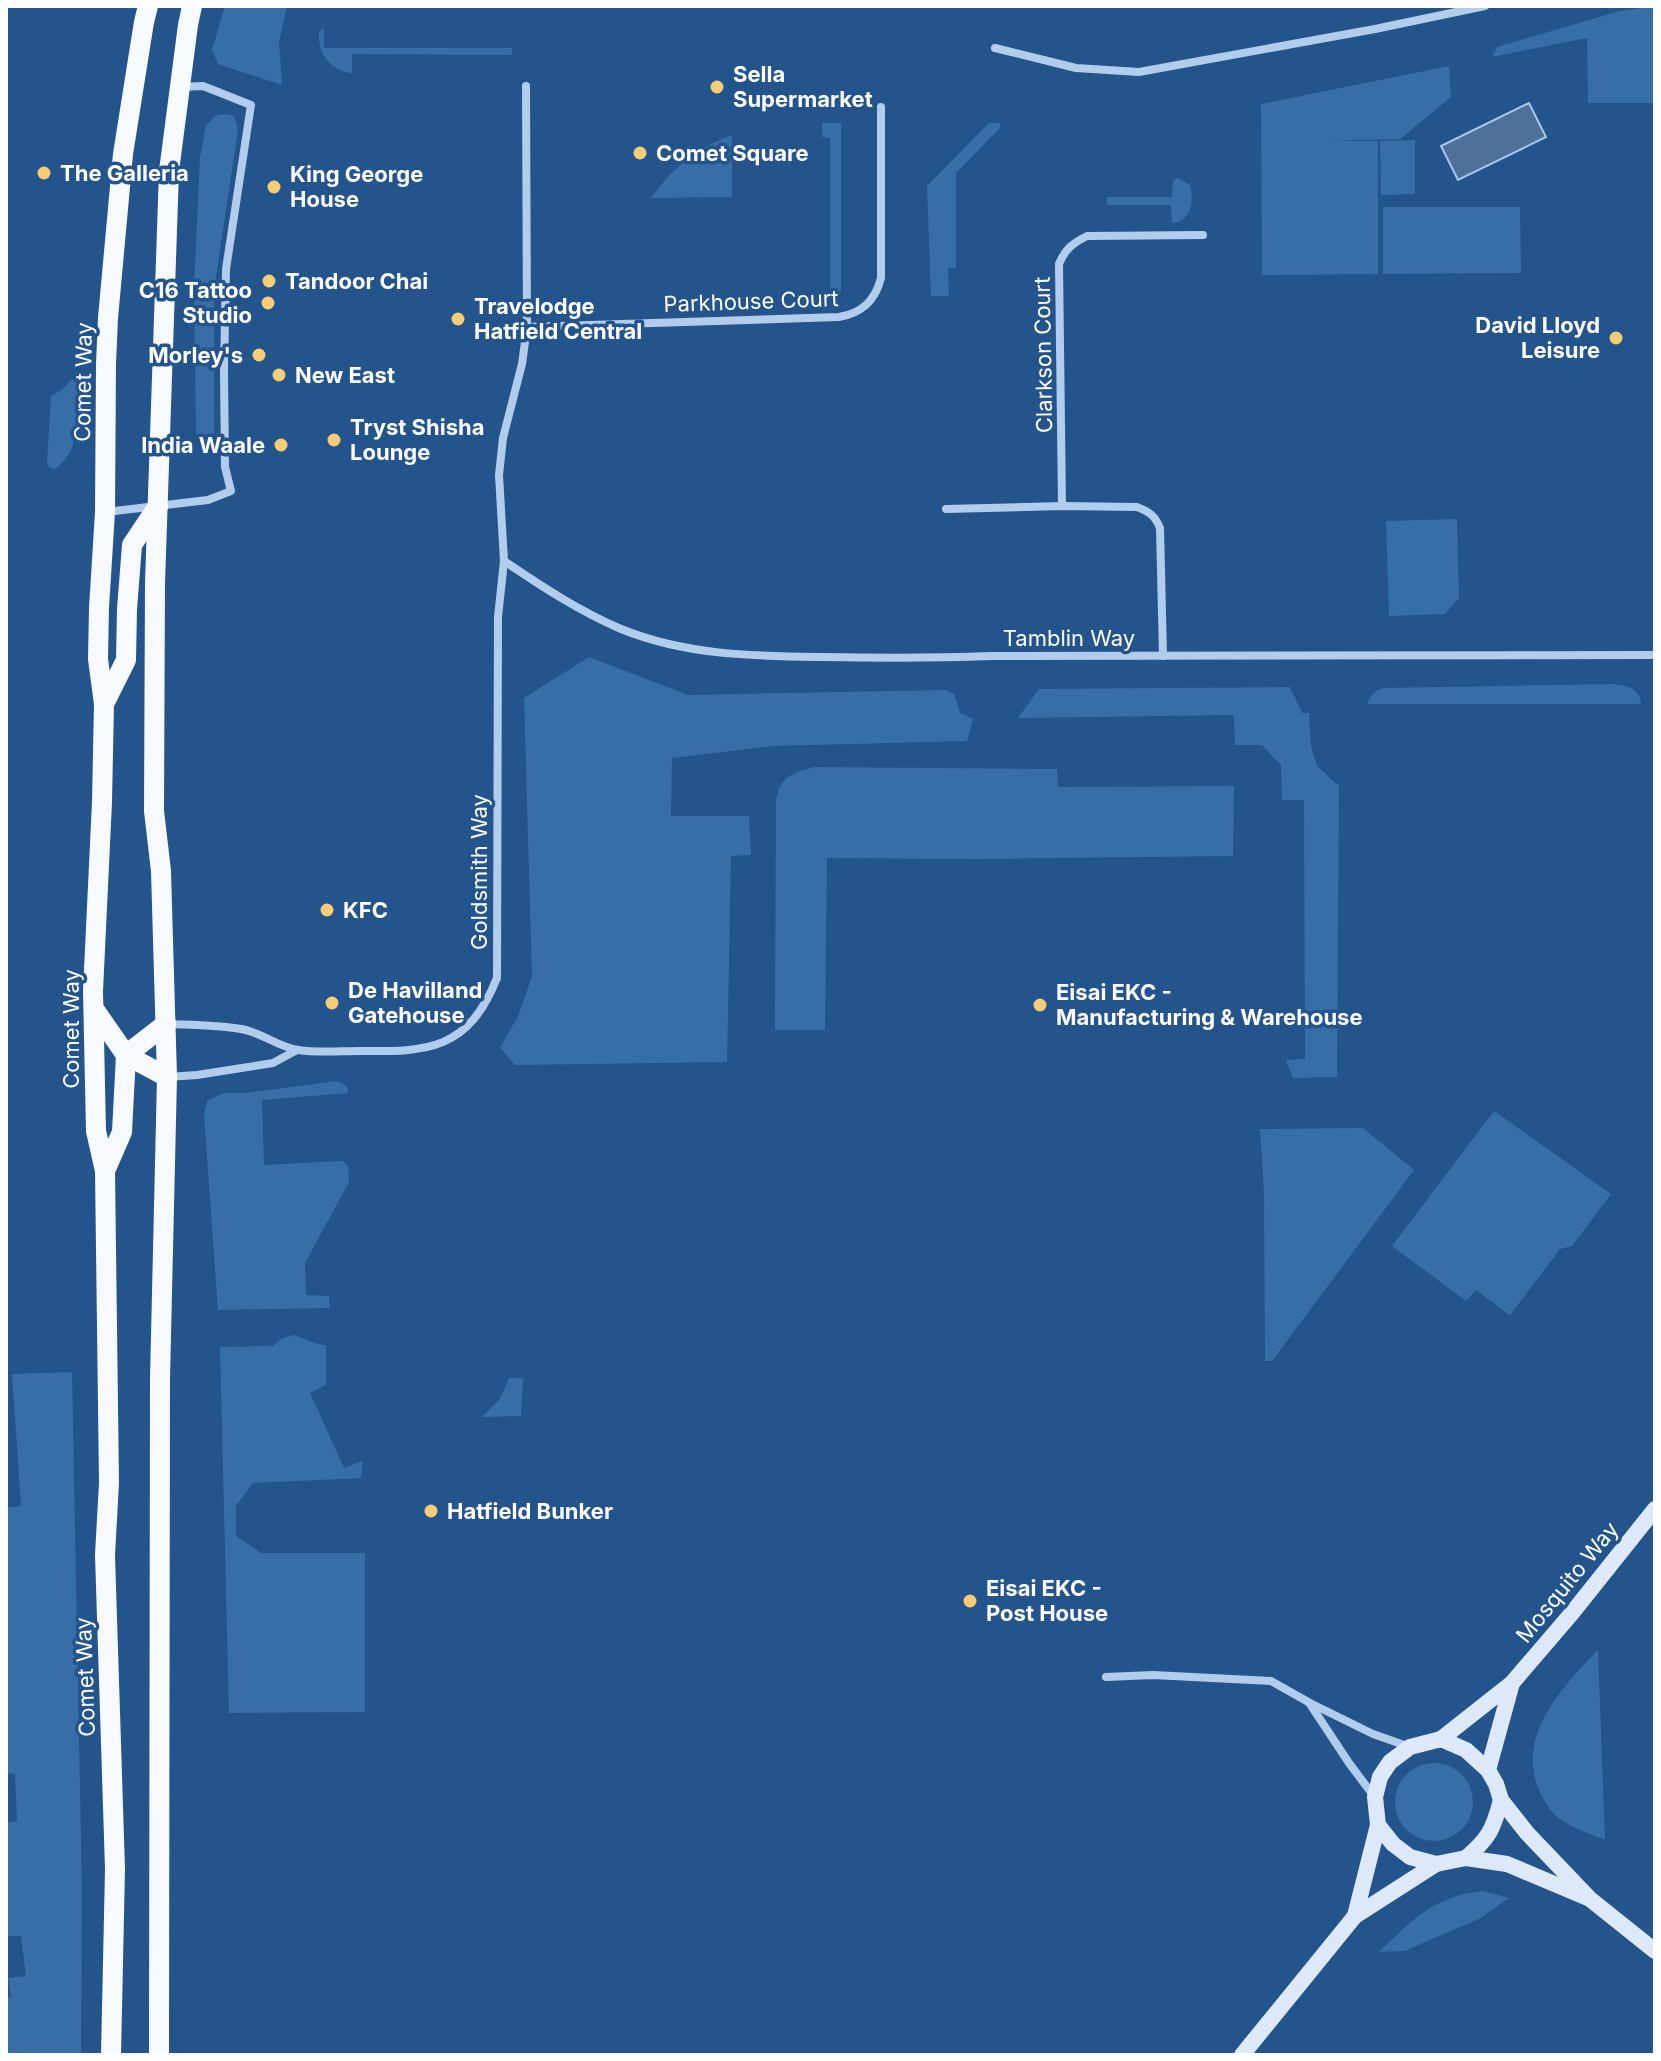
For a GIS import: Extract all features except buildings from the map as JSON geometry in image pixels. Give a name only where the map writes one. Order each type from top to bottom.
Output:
[{"type":"main road","name":"Comet Way","points":[[111,2055],[115,1869],[105,1555],[109,1483],[105,1171],[96,1131],[94,1009],[104,704],[98,659],[105,512],[108,318],[123,154],[148,6]]},
{"type":"main road","points":[[159,2055],[159,1395],[167,1077],[161,871],[154,811],[155,583],[169,171],[192,6]]},
{"type":"main road","points":[[104,704],[126,660],[132,545],[158,506]]},
{"type":"main road","points":[[94,1009],[126,1055],[167,1077]]},
{"type":"main road","points":[[105,1171],[122,1132],[126,1055],[166,1024]]},
{"type":"street","points":[[995,48],[1076,68],[1139,72],[1485,6]]},
{"type":"street","points":[[105,512],[208,500],[231,491],[225,467],[226,276],[251,105],[203,86],[180,87]]},
{"type":"street","name":"Goldsmith Way","points":[[166,1024],[243,1029],[297,1050],[396,1052],[424,1048],[451,1039],[474,1021],[497,978],[498,628],[504,561],[501,463],[503,438],[514,401],[527,327],[526,86]]},
{"type":"street","name":"Parkhouse Court","points":[[527,327],[839,317],[861,311],[875,295],[881,278],[881,107]]},
{"type":"street","name":"Clarkson Court","points":[[1062,506],[1059,264],[1064,251],[1087,236],[1203,235]]},
{"type":"street","points":[[946,509],[1062,506],[1137,507],[1148,511],[1156,518],[1161,540],[1163,656]]},
{"type":"street","name":"Tamblin Way","points":[[504,561],[559,597],[620,628],[664,643],[719,654],[927,658],[1655,655]]},
{"type":"street","name":"Goldsmith Way","points":[[167,1077],[273,1063],[297,1050]]},
{"type":"street","name":"Mosquito Way","points":[[1441,1739],[1512,1683],[1655,1509]]},
{"type":"street","points":[[1106,1677],[1153,1675],[1271,1681],[1373,1734],[1410,1747]]},
{"type":"street","name":"Mosquito Way","points":[[1488,1770],[1512,1683]]},
{"type":"street","points":[[1310,1703],[1375,1797]]},
{"type":"street","points":[[1355,1916],[1378,1825],[1375,1797],[1380,1777],[1390,1762],[1410,1747],[1441,1739],[1466,1750],[1488,1770],[1501,1800],[1527,1833],[1590,1899],[1655,1951]]},
{"type":"street","points":[[1466,1858],[1483,1843],[1494,1826],[1501,1800]]},
{"type":"street","points":[[1378,1825],[1393,1844],[1410,1857],[1436,1864]]},
{"type":"street","points":[[1242,2055],[1355,1916],[1436,1864],[1466,1858],[1507,1864],[1590,1899]]},
{"type":"shaded area","points":[[225,6],[287,6],[279,42],[282,85],[218,64],[212,50]]},
{"type":"shaded area","points":[[1655,6],[1655,103],[1588,103],[1587,38],[1492,57],[1497,47],[1620,11]]},
{"type":"shaded area","points":[[324,28],[324,48],[512,48],[512,55],[352,54],[352,73],[326,60],[319,40],[319,32]]},
{"type":"shaded area","points":[[1449,66],[1451,97],[1400,139],[1326,141],[1378,141],[1378,274],[1262,275],[1261,104]]},
{"type":"shaded area","points":[[1529,103],[1546,137],[1458,180],[1441,146]]},
{"type":"shaded area","points":[[215,116],[234,116],[238,130],[214,290],[214,446],[208,448],[201,445],[196,433],[194,289],[200,157],[206,126]]},
{"type":"shaded area","points":[[822,123],[841,123],[841,294],[830,294],[830,138],[822,137]]},
{"type":"shaded area","points":[[989,123],[1000,123],[1000,128],[956,173],[956,268],[948,268],[949,296],[931,296],[927,186]]},
{"type":"shaded area","points":[[732,135],[732,197],[651,198],[686,160]]},
{"type":"shaded area","points":[[1415,140],[1415,194],[1381,195],[1380,141]]},
{"type":"shaded area","points":[[1178,178],[1190,185],[1192,198],[1188,215],[1179,221],[1172,223],[1171,205],[1107,205],[1107,197],[1172,197],[1173,180]]},
{"type":"shaded area","points":[[1383,207],[1520,207],[1521,273],[1383,274]]},
{"type":"shaded area","points":[[73,378],[80,382],[83,390],[72,448],[55,469],[50,468],[47,464],[51,396]]},
{"type":"shaded area","points":[[1457,519],[1459,598],[1445,614],[1389,616],[1386,521]]},
{"type":"shaded area","points":[[589,657],[688,695],[946,690],[954,694],[960,713],[973,719],[967,741],[772,746],[672,758],[671,816],[749,816],[751,855],[731,856],[727,1062],[515,1065],[500,1048],[519,1014],[532,976],[524,698]]},
{"type":"shaded area","points":[[1613,684],[1635,691],[1641,704],[1367,704],[1373,693],[1383,688]]},
{"type":"shaded area","points":[[1290,687],[1302,713],[1309,713],[1311,746],[1317,766],[1339,786],[1337,1077],[1293,1078],[1286,1060],[1305,1059],[1304,800],[1282,800],[1281,765],[1262,745],[1235,745],[1234,715],[1018,718],[1039,689]]},
{"type":"shaded area","points":[[814,767],[1057,769],[1058,787],[1234,786],[1233,856],[827,858],[825,1030],[775,1030],[776,801],[788,777]]},
{"type":"shaded area","points":[[336,1081],[347,1086],[348,1093],[262,1100],[264,1165],[342,1161],[348,1166],[349,1182],[305,1263],[306,1295],[329,1296],[330,1308],[218,1310],[204,1114],[207,1101],[224,1093]]},
{"type":"shaded area","points":[[1494,1111],[1611,1194],[1572,1246],[1560,1249],[1510,1315],[1476,1290],[1466,1301],[1392,1246]]},
{"type":"shaded area","points":[[1363,1128],[1414,1170],[1272,1361],[1265,1361],[1264,1193],[1260,1129]]},
{"type":"shaded area","points":[[294,1335],[326,1345],[326,1385],[310,1393],[344,1468],[363,1461],[361,1478],[253,1483],[236,1506],[236,1536],[261,1553],[365,1553],[365,1712],[229,1713],[220,1347],[273,1346],[281,1339]]},
{"type":"shaded area","points":[[72,1372],[82,1895],[81,2055],[6,2055],[6,1998],[11,1997],[8,1978],[26,1976],[21,1936],[6,1936],[6,1823],[17,1821],[15,1774],[6,1773],[6,1508],[21,1506],[12,1374]]},
{"type":"shaded area","points":[[509,1378],[523,1378],[521,1416],[482,1417],[500,1399]]},
{"type":"shaded area","points":[[1598,1650],[1605,1840],[1570,1825],[1552,1811],[1541,1794],[1534,1774],[1533,1754],[1537,1734],[1557,1697]]},
{"type":"shaded area","points":[[1426,1763],[1442,1763],[1456,1769],[1467,1780],[1473,1802],[1467,1824],[1456,1835],[1442,1841],[1426,1841],[1412,1835],[1401,1824],[1395,1810],[1395,1794],[1401,1780],[1412,1769]]},
{"type":"shaded area","points":[[1483,1891],[1509,1898],[1479,1919],[1404,1951],[1379,1952],[1425,1911],[1451,1898]]},
{"type":"place","name":"Sella Supermarket","points":[[717,87]]},
{"type":"place","name":"Comet Square","points":[[640,153]]},
{"type":"place","name":"The Galleria","points":[[44,173]]},
{"type":"place","name":"King George House","points":[[274,187]]},
{"type":"place","name":"Tandoor Chai","points":[[269,281]]},
{"type":"place","name":"C16 Tattoo Studio","points":[[268,303]]},
{"type":"place","name":"Travelodge Hatfield Central","points":[[458,319]]},
{"type":"place","name":"David Lloyd Leisure","points":[[1616,338]]},
{"type":"place","name":"Morley's","points":[[259,355]]},
{"type":"place","name":"New East","points":[[279,375]]},
{"type":"place","name":"Tryst Shisha Lounge","points":[[334,440]]},
{"type":"place","name":"India Waale","points":[[281,445]]},
{"type":"place","name":"KFC","points":[[327,910]]},
{"type":"place","name":"De Havilland Gatehouse","points":[[332,1003]]},
{"type":"place","name":"Eisai EKC - Manufacturing & Warehouse","points":[[1040,1005]]},
{"type":"place","name":"Hatfield Bunker","points":[[431,1511]]},
{"type":"place","name":"Eisai EKC - Post House","points":[[970,1601]]}]
